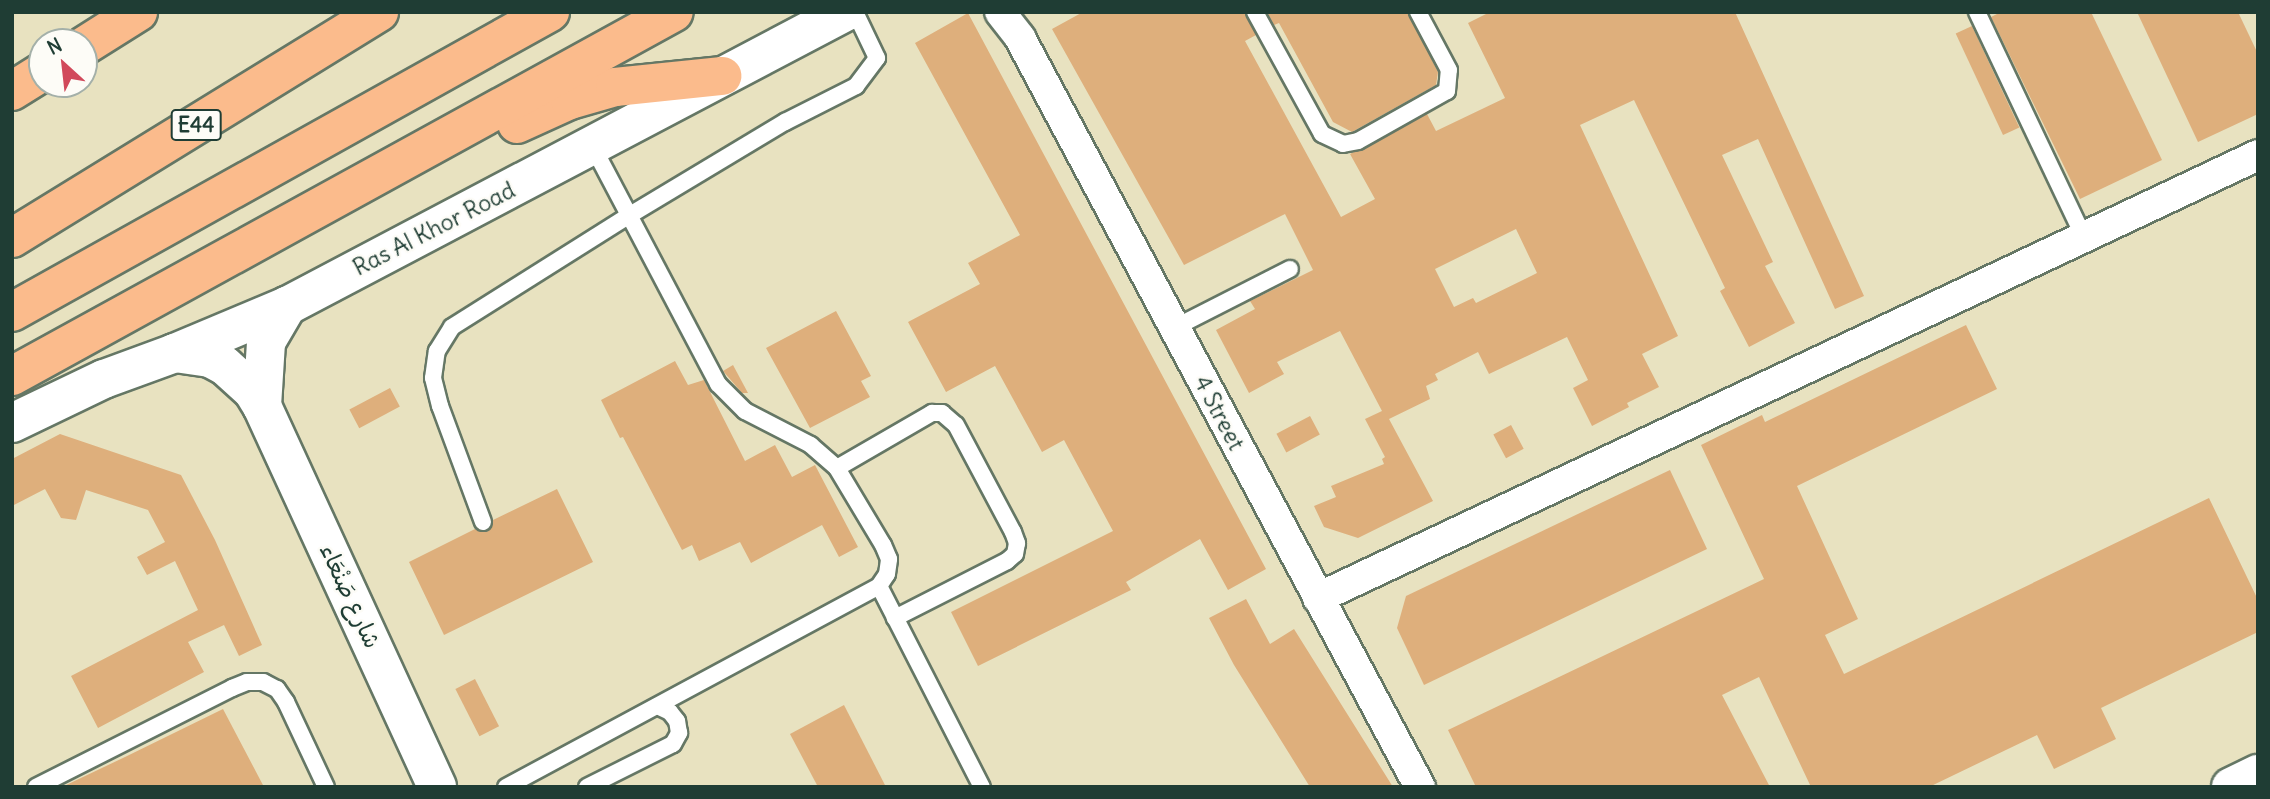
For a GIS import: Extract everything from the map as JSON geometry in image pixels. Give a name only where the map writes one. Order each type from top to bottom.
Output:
[{"type":"highway","points":[[98,37],[138,12]]},
{"type":"highway","name":"E44","points":[[12,238],[379,12]]},
{"type":"highway","points":[[12,312],[550,12]]},
{"type":"highway","points":[[12,376],[674,12]]},
{"type":"highway","points":[[122,316],[342,216],[570,100],[615,87],[722,76]]},
{"type":"highway","points":[[12,91],[28,81]]},
{"type":"street","name":"Ras Al Khor Road","points":[[12,423],[104,379],[175,353],[287,306],[845,12]]},
{"type":"street","name":"4 Street","points":[[1000,12],[1017,25],[1174,328],[1420,787]]},
{"type":"street","points":[[1318,598],[2258,155]]},
{"type":"street","name":"شارع صَنْعَاء","points":[[262,406],[266,342],[287,306]]},
{"type":"street","name":"شارع صَنْعَاء","points":[[175,353],[210,358],[225,366],[252,390],[262,406],[437,787]]},
{"type":"street","points":[[2231,787],[2258,774]]},
{"type":"lane","points":[[483,522],[440,406],[433,378],[437,351],[453,327],[475,310],[785,122],[856,86],[877,58],[855,12]]},
{"type":"lane","points":[[1255,12],[1322,134],[1336,144],[1358,141],[1447,91],[1451,84],[1449,70],[1418,12]]},
{"type":"lane","points":[[1977,12],[2084,237]]},
{"type":"lane","points":[[506,787],[879,586],[887,573],[889,559],[837,468],[825,456],[745,411],[718,384],[593,146]]},
{"type":"lane","points":[[1174,328],[1290,269]]},
{"type":"lane","points":[[837,468],[932,413],[942,413],[956,425],[1017,542],[1015,554],[1007,561],[895,618]]},
{"type":"lane","points":[[879,586],[982,787]]},
{"type":"lane","points":[[36,787],[247,682],[263,682],[277,689],[326,787]]},
{"type":"lane","points":[[587,787],[673,744],[679,733],[677,721],[670,712],[657,706]]},
{"type":"building","points":[[1083,12],[1245,12],[1256,35],[1245,41],[1341,217],[1375,199],[1350,154],[1427,114],[1436,131],[1505,98],[1468,23],[1490,12],[1735,12],[1864,296],[1835,309],[1758,139],[1722,155],[1773,262],[1765,266],[1795,323],[1749,347],[1720,291],[1725,288],[1634,100],[1580,125],[1678,336],[1642,354],[1659,387],[1627,403],[1629,407],[1592,426],[1573,388],[1588,380],[1567,337],[1489,374],[1478,352],[1435,374],[1438,380],[1426,386],[1430,399],[1389,419],[1433,501],[1358,538],[1324,527],[1314,506],[1336,497],[1331,486],[1384,464],[1382,459],[1385,457],[1365,419],[1382,411],[1340,331],[1277,362],[1284,374],[1249,393],[1216,330],[1255,309],[1250,301],[1313,270],[1285,214],[1184,265],[1052,29]],"holes":[[[1516,229],[1537,273],[1476,303],[1473,298],[1454,307],[1435,269]]]},
{"type":"building","points":[[1267,12],[1408,12],[1438,72],[1436,85],[1352,132],[1333,122],[1279,23],[1274,25]]},
{"type":"building","points":[[2001,12],[2091,12],[2162,160],[2080,199],[1991,17]]},
{"type":"building","points":[[2137,12],[2238,12],[2258,54],[2258,114],[2198,142]]},
{"type":"building","points":[[968,13],[1266,569],[1228,590],[1200,539],[1126,582],[1131,590],[978,666],[951,612],[1113,531],[1064,440],[1042,452],[995,366],[946,392],[908,322],[980,284],[968,263],[1020,235],[915,43]]},
{"type":"building","points":[[1972,26],[2019,128],[2003,135],[1956,34]]},
{"type":"building","points":[[836,311],[871,376],[861,381],[870,397],[810,428],[766,348]]},
{"type":"building","points":[[1966,325],[1997,389],[1797,486],[1858,619],[1825,635],[1844,674],[2209,498],[2258,600],[2258,632],[2101,708],[2116,739],[2054,769],[2037,735],[1929,787],[1811,787],[1759,677],[1722,695],[1770,787],[1476,787],[1448,730],[1764,579],[1701,445],[1762,415],[1765,422]]},
{"type":"building","points":[[675,361],[688,385],[704,380],[745,461],[775,445],[792,477],[815,465],[858,547],[839,557],[822,525],[751,563],[740,542],[699,561],[692,545],[682,550],[601,400]]},
{"type":"building","points":[[733,365],[748,393],[742,393],[723,371]]},
{"type":"building","points":[[390,388],[400,407],[359,428],[349,410]]},
{"type":"building","points":[[1310,416],[1320,435],[1286,452],[1276,434]]},
{"type":"building","points":[[1511,425],[1524,449],[1506,458],[1493,434]]},
{"type":"building","points":[[60,434],[181,475],[215,540],[262,645],[239,656],[224,625],[188,642],[204,672],[98,728],[71,676],[198,610],[175,561],[147,575],[137,557],[165,542],[148,510],[86,490],[76,520],[61,518],[45,489],[12,506],[12,459]]},
{"type":"building","points":[[1670,470],[1707,549],[1424,685],[1397,628],[1406,596]]},
{"type":"building","points":[[557,489],[593,562],[444,635],[409,562],[475,529],[487,532],[493,520]]},
{"type":"building","points":[[1246,599],[1270,644],[1294,629],[1393,787],[1310,787],[1234,665],[1209,618]]},
{"type":"building","points":[[475,679],[499,726],[479,736],[455,689]]},
{"type":"building","points":[[844,705],[886,787],[818,787],[790,734]]},
{"type":"building","points":[[223,709],[264,787],[62,787],[125,757]]}]
